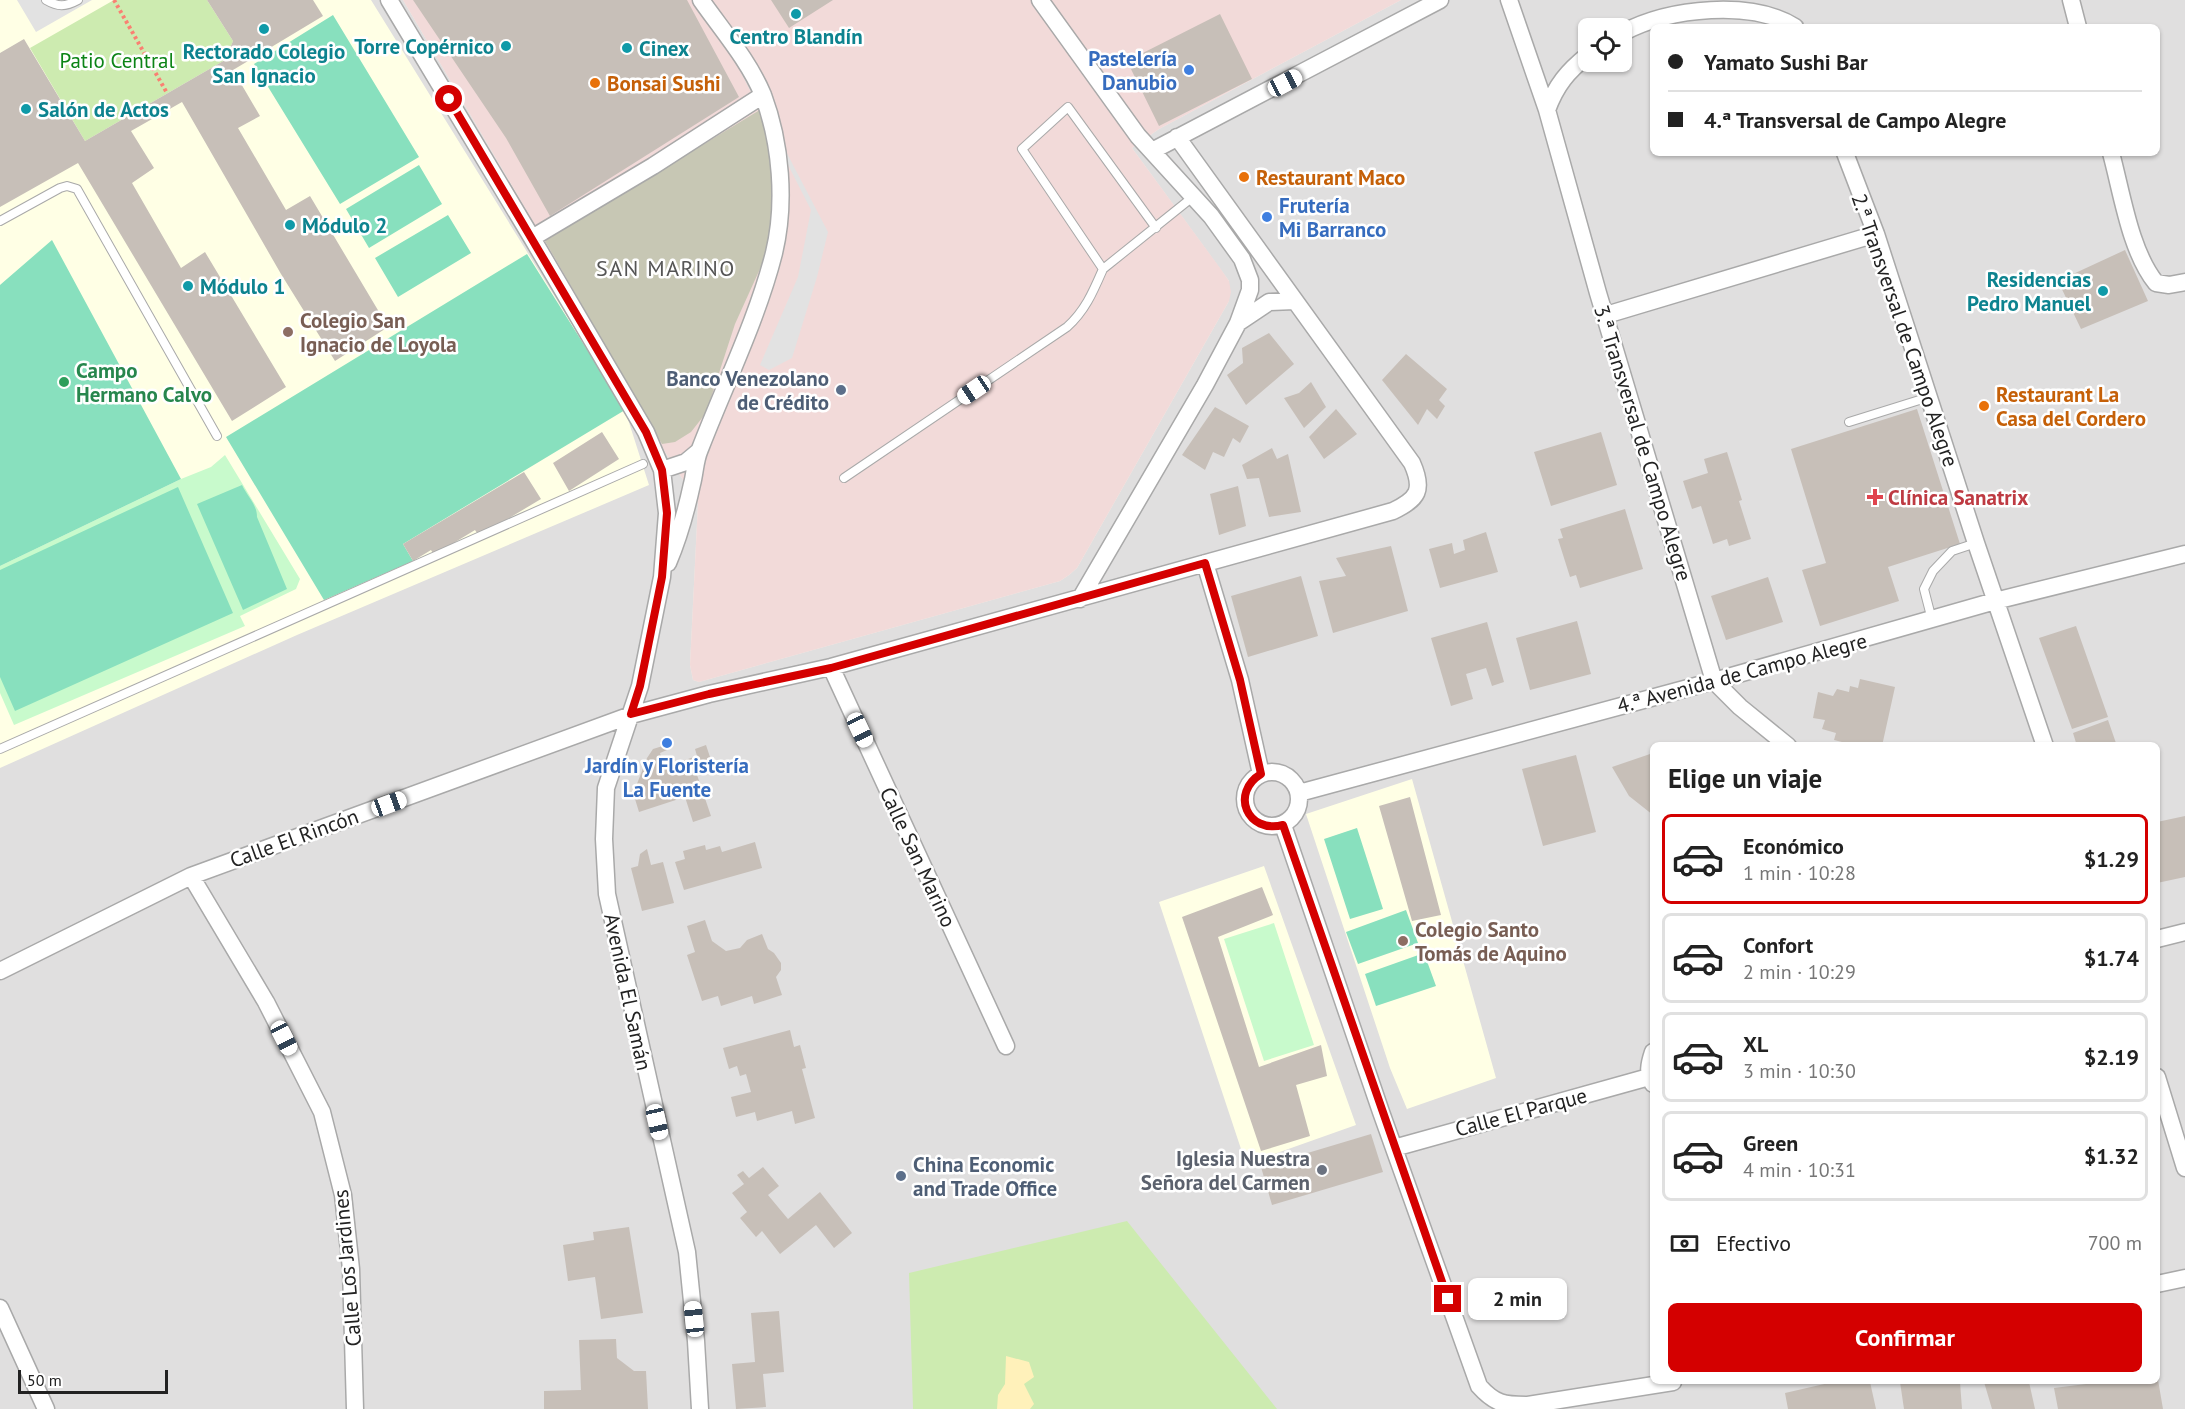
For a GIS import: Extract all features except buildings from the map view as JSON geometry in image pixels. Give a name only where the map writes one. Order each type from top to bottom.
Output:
[{"type":"street","points":[[389,0],[646,432],[662,470],[667,513],[662,577]]},
{"type":"street","points":[[662,577],[682,528],[698,452],[745,339],[774,252],[779,217],[779,179],[775,136],[762,95],[748,68],[701,0]]},
{"type":"street","points":[[1040,0],[1138,136],[1194,196],[1230,242],[1247,270],[1250,290],[1238,323],[1205,386],[1080,599]]},
{"type":"street","points":[[1152,152],[1440,0]]},
{"type":"street","name":"3.ª Transversal de Campo Alegre","points":[[1509,0],[1547,110],[1714,681],[1740,707],[1783,742]]},
{"type":"street","points":[[2071,0],[2077,24]]},
{"type":"street","points":[[1632,29],[1680,7],[1707,1],[1769,6],[1785,15],[1792,24]]},
{"type":"street","points":[[1547,110],[1554,91],[1578,63]]},
{"type":"street","points":[[532,238],[653,166],[762,95]]},
{"type":"street","points":[[1177,137],[1295,301]]},
{"type":"street","name":"2.ª Transversal de Campo Alegre","points":[[1846,156],[1876,234],[1995,601],[2044,742]]},
{"type":"street","points":[[2112,156],[2138,255],[2146,272],[2156,283],[2177,284]]},
{"type":"street","points":[[1606,315],[1876,234]]},
{"type":"street","points":[[1238,323],[1269,302],[1295,301]]},
{"type":"street","name":"Calle El Rincón","points":[[0,971],[191,876],[631,714],[709,694],[831,668],[1392,511],[1407,504],[1414,499],[1418,491],[1419,477],[1413,463],[1295,301]]},
{"type":"street","points":[[662,470],[686,462],[698,452]]},
{"type":"street","name":"4.ª Avenida de Campo Alegre","points":[[1299,793],[1714,681],[1995,601],[2185,554]]},
{"type":"street","points":[[1205,563],[1240,680],[1261,774]]},
{"type":"street","name":"Avenida El Samán","points":[[662,577],[640,686],[606,789],[604,839],[607,894],[687,1252],[700,1409]]},
{"type":"street","name":"Calle San Marino","points":[[831,668],[1006,1046]]},
{"type":"street","points":[[1276,772],[1284,774],[1291,779],[1299,793],[1298,808],[1289,821],[1274,827],[1258,823],[1251,818],[1244,802],[1248,785],[1261,774],[1276,772]]},
{"type":"street","points":[[1283,825],[1479,1386],[1489,1398],[1504,1405],[1528,1405],[1660,1384]]},
{"type":"street","name":"Calle Los Jardines","points":[[191,876],[266,1002],[322,1112],[343,1195],[351,1269],[355,1409]]},
{"type":"street","points":[[2160,938],[2185,932]]},
{"type":"street","name":"Calle El Parque","points":[[1650,1061],[1648,1067],[1650,1076]]},
{"type":"street","name":"Calle El Parque","points":[[1394,1148],[1650,1081]]},
{"type":"street","points":[[2160,1087],[2185,1168]]},
{"type":"street","points":[[2160,1283],[2182,1277]]},
{"type":"street","points":[[0,1308],[46,1409]]},
{"type":"lane","points":[[46,0],[56,6],[68,5],[78,0]]},
{"type":"lane","points":[[1103,269],[1022,149],[1068,107],[1156,228]]},
{"type":"lane","points":[[0,221],[60,188],[67,186],[77,189],[217,436]]},
{"type":"lane","points":[[844,478],[1067,327],[1089,302],[1103,269],[1194,196]]},
{"type":"lane","points":[[1849,422],[1929,398]]},
{"type":"lane","points":[[0,749],[643,464]]},
{"type":"lane","points":[[1932,620],[1924,589],[1933,572],[1952,551],[1976,543]]},
{"type":"path","points":[[114,0],[167,93]]},
{"type":"shaded area","points":[[0,0],[403,0],[645,412],[665,452],[698,503],[690,665],[693,680],[699,682],[1060,581],[1077,568],[1229,301],[1229,281],[1132,148],[1159,129],[1401,0],[2185,0],[2185,1409],[0,1409]]},
{"type":"shaded area","name":"Colegio San Ignacio de Loyola","points":[[0,0],[371,0],[625,410],[649,485],[297,635],[0,768]]},
{"type":"shaded area","points":[[17,0],[92,0],[36,32]]},
{"type":"shaded area","points":[[403,0],[1401,0],[1159,129],[1132,148],[1229,281],[1231,292],[1229,301],[1077,568],[1060,581],[699,682],[693,680],[690,665],[698,503],[665,452],[645,412]]},
{"type":"shaded area","points":[[704,0],[707,0],[828,232],[792,358],[769,370],[760,365],[798,277],[811,210]]},
{"type":"shaded area","points":[[763,108],[776,185],[769,249],[735,324],[706,413],[691,432],[675,442],[662,444],[545,241]]},
{"type":"shaded area","name":"Colegio Santo Tomás de Aquino","points":[[1412,779],[1496,1078],[1407,1109],[1390,1068],[1306,814]]},
{"type":"shaded area","points":[[1264,866],[1356,1125],[1246,1164],[1159,902]]},
{"type":"green space","name":"Patio Central","points":[[114,0],[207,0],[233,41],[225,60],[85,141],[30,48]]},
{"type":"green space","points":[[333,15],[419,157],[340,204],[254,64]]},
{"type":"green space","points":[[419,165],[442,204],[369,248],[346,209]]},
{"type":"green space","points":[[448,215],[471,253],[398,297],[375,258]]},
{"type":"green space","name":"Campo Hermano Calvo","points":[[52,240],[181,479],[0,566],[0,285]]},
{"type":"green space","points":[[527,254],[625,410],[403,544],[413,561],[324,600],[226,437]]},
{"type":"green space","points":[[225,455],[300,579],[296,589],[240,616],[245,626],[14,725],[0,693],[0,566],[181,479],[211,467]]},
{"type":"green space","points":[[242,485],[255,508],[287,589],[243,610],[197,504]]},
{"type":"green space","points":[[178,487],[233,613],[15,711],[0,677],[0,570]]},
{"type":"green space","points":[[1357,828],[1383,909],[1350,919],[1324,839]]},
{"type":"green space","points":[[1406,910],[1418,943],[1358,964],[1346,932]]},
{"type":"green space","points":[[1274,923],[1314,1045],[1264,1061],[1224,939]]},
{"type":"green space","points":[[1424,953],[1436,986],[1376,1006],[1365,974]]},
{"type":"green space","points":[[1127,1221],[1277,1409],[913,1409],[909,1273]]},
{"type":"sand","points":[[1006,1356],[1029,1362],[1034,1377],[1024,1384],[1034,1404],[1030,1409],[997,1409],[998,1395],[1005,1384]]},
{"type":"place","name":"Centro Blandín","points":[[796,14]]},
{"type":"place","name":"Rectorado Colegio San Ignacio","points":[[264,29]]},
{"type":"place","name":"Torre Copérnico","points":[[506,46]]},
{"type":"place","name":"Cinex","points":[[627,48]]},
{"type":"place","name":"Pastelería Danubio","points":[[1189,70]]},
{"type":"place","name":"Bonsai Sushi","points":[[595,83]]},
{"type":"place","name":"Salón de Actos","points":[[26,109]]},
{"type":"place","name":"Restaurant Maco","points":[[1244,177]]},
{"type":"place","name":"Frutería Mi Barranco","points":[[1267,217]]},
{"type":"place","name":"Módulo 2","points":[[290,225]]},
{"type":"place","name":"Módulo 1","points":[[188,286]]},
{"type":"place","name":"Residencias Pedro Manuel","points":[[2103,291]]},
{"type":"place","name":"Colegio San Ignacio de Loyola","points":[[288,332]]},
{"type":"place","name":"Campo Hermano Calvo","points":[[64,382]]},
{"type":"place","name":"Banco Venezolano de Crédito","points":[[841,390]]},
{"type":"place","name":"Restaurant La Casa del Cordero","points":[[1984,406]]},
{"type":"place","name":"Clínica Sanatrix","points":[[1875,497]]},
{"type":"place","name":"Jardín y Floristería La Fuente","points":[[667,743]]},
{"type":"place","name":"Colegio Santo Tomás de Aquino","points":[[1403,941]]},
{"type":"place","name":"Iglesia Nuestra Señora del Carmen","points":[[1322,1170]]},
{"type":"place","name":"China Economic and Trade Office","points":[[901,1176]]},
{"type":"district","name":"SAN MARINO","points":[[666,268]]},
{"type":"route","points":[[449,99],[646,432],[662,470],[667,513],[662,577],[640,686],[631,714],[709,694],[831,668],[1205,563],[1240,680],[1261,774],[1248,785],[1244,802],[1251,818],[1258,823],[1274,827],[1283,825],[1448,1299]]}]
